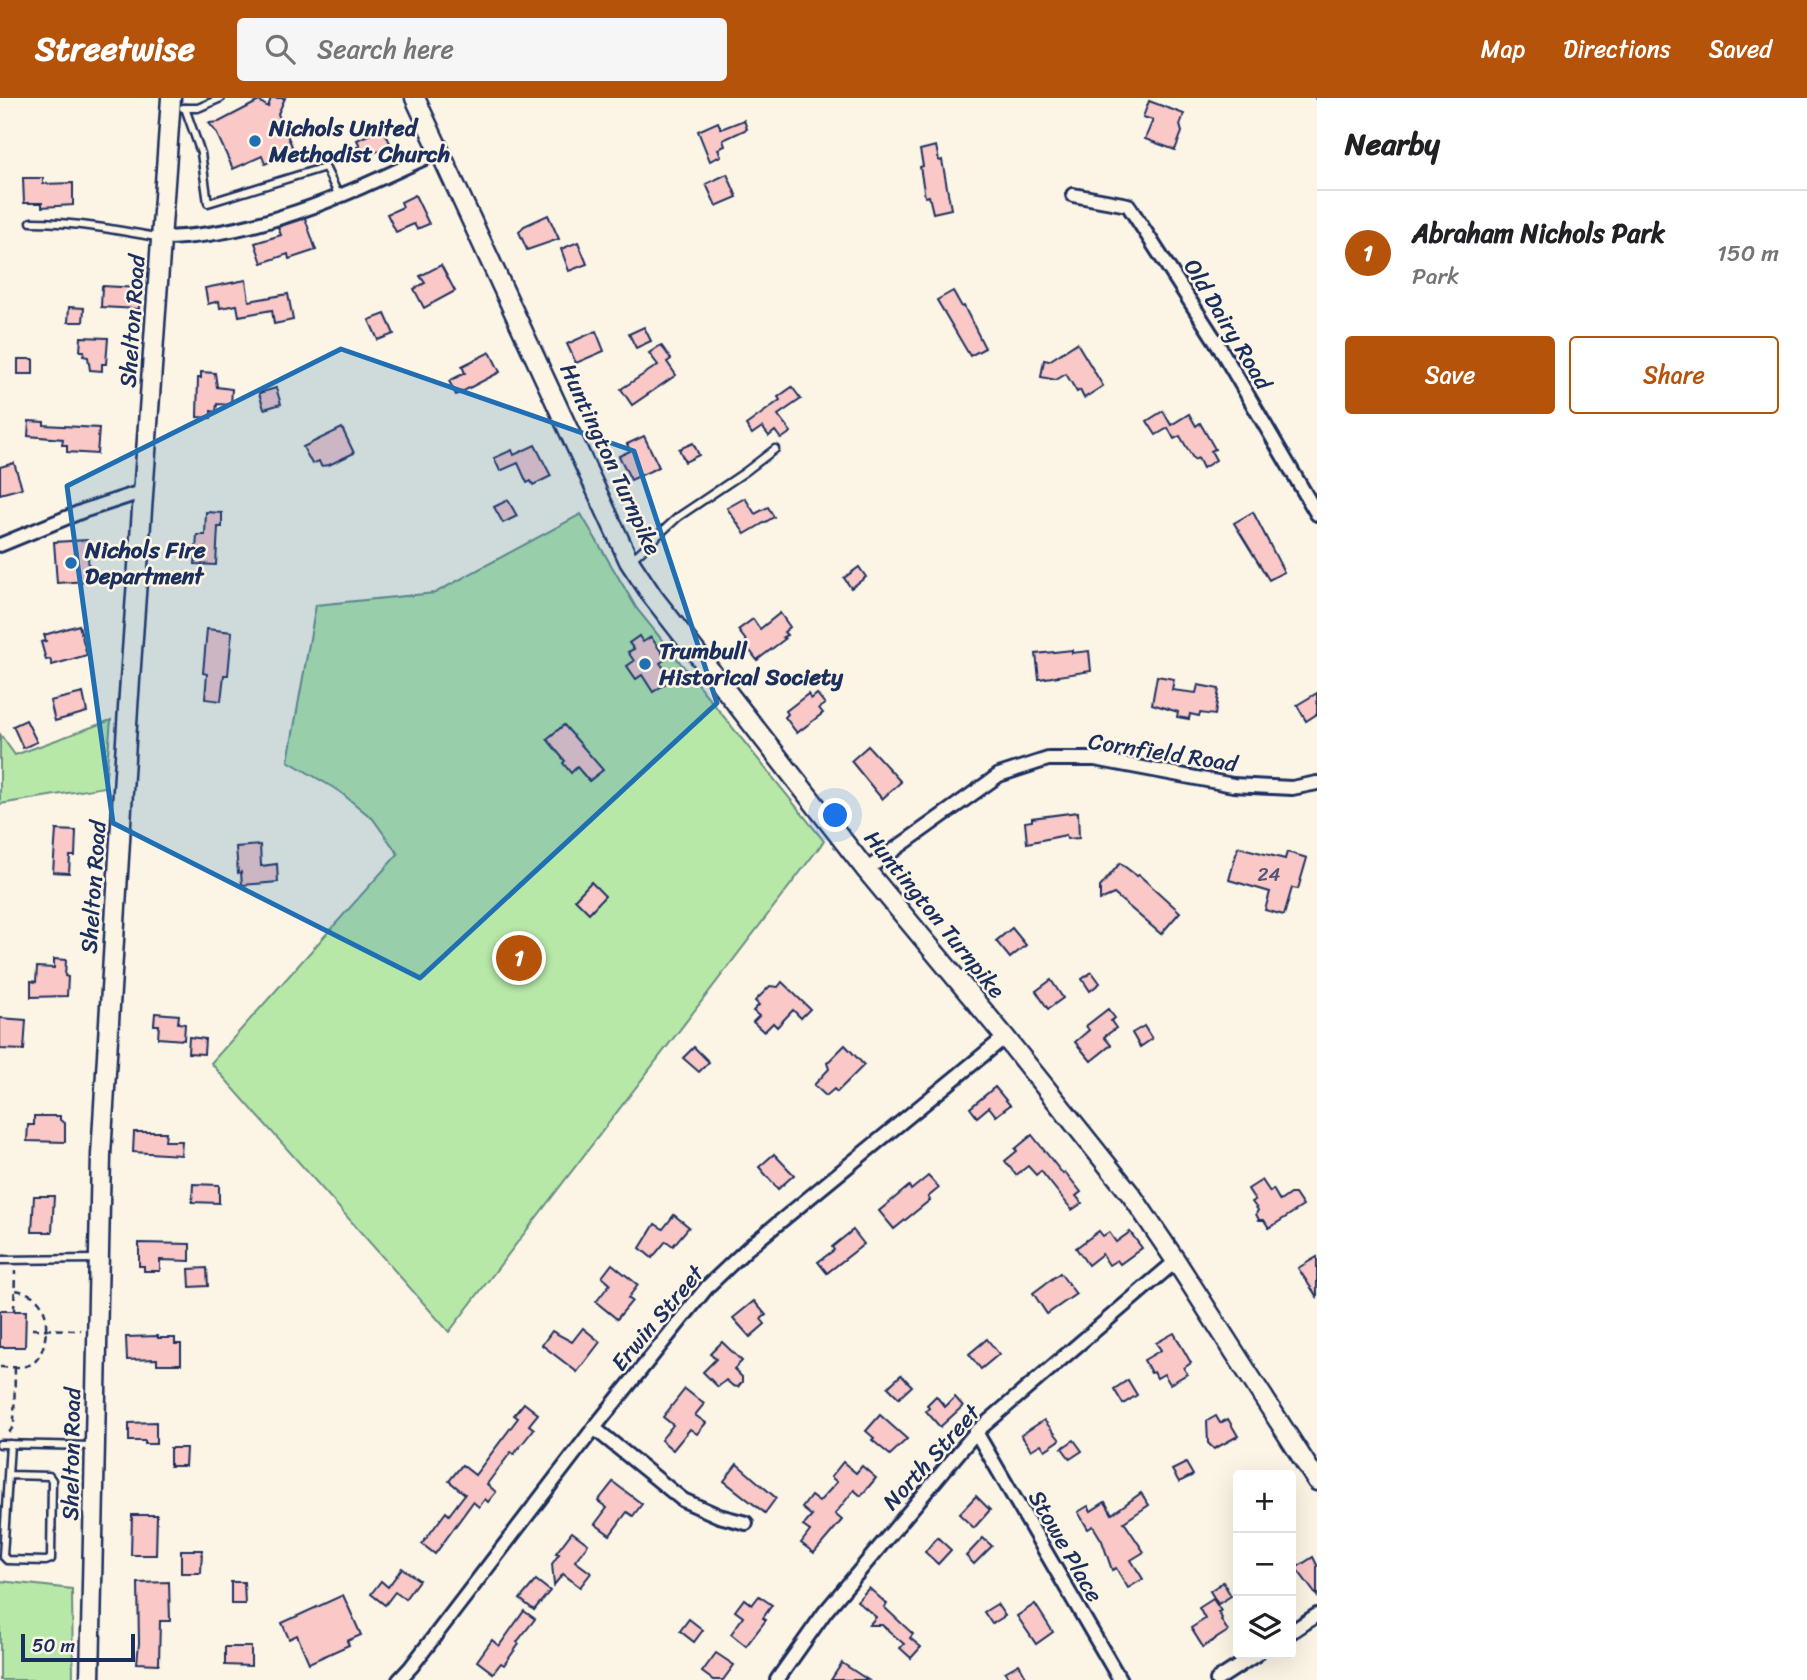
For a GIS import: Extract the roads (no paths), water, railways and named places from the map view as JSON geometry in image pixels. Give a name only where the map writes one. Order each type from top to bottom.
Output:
[{"type":"main road","name":"Huntington Turnpike","points":[[415,98],[629,561],[653,597],[866,870],[1097,1152],[1176,1261],[1317,1481]]},
{"type":"main road","name":"Shelton Road","points":[[90,1680],[98,1259],[107,1043],[162,238],[176,105]]},
{"type":"street","points":[[162,238],[194,238],[228,232],[302,212],[440,151]]},
{"type":"street","name":"Old Dairy Road","points":[[1073,195],[1128,205],[1217,343],[1317,514]]},
{"type":"street","points":[[0,545],[83,511],[144,491]]},
{"type":"street","name":"Cornfield Road","points":[[866,870],[999,775],[1048,759],[1095,759],[1233,785],[1292,788],[1317,783]]},
{"type":"street","name":"Erwin Street","points":[[399,1680],[708,1286],[748,1248],[1005,1037]]},
{"type":"street","name":"North Street","points":[[777,1680],[825,1612],[976,1432],[1176,1261]]},
{"type":"street","points":[[594,1428],[683,1500],[719,1517],[746,1522]]},
{"type":"street","name":"Stowe Place","points":[[976,1432],[1120,1680]]},
{"type":"street","points":[[1296,1629],[1317,1615]]},
{"type":"street","points":[[1217,1680],[1250,1659]]},
{"type":"lane","points":[[176,105],[198,108],[221,98]]},
{"type":"lane","points":[[176,105],[201,153],[208,203],[324,167],[339,197]]},
{"type":"lane","points":[[31,222],[98,227],[162,238]]},
{"type":"lane","points":[[629,561],[678,517],[775,449]]},
{"type":"lane","points":[[0,1260],[98,1259]]},
{"type":"lane","points":[[8,1475],[49,1476],[52,1480],[51,1559],[46,1561],[7,1560],[3,1556],[8,1475],[6,1444],[96,1446]]},
{"type":"place","name":"Nichols United Methodist Church","points":[[255,141]]},
{"type":"place","name":"Nichols Fire Department","points":[[71,563]]},
{"type":"place","name":"Trumbull Historical Society","points":[[645,664]]},
{"type":"place","name":"Abraham Nichols Park","points":[[519,958]]}]
